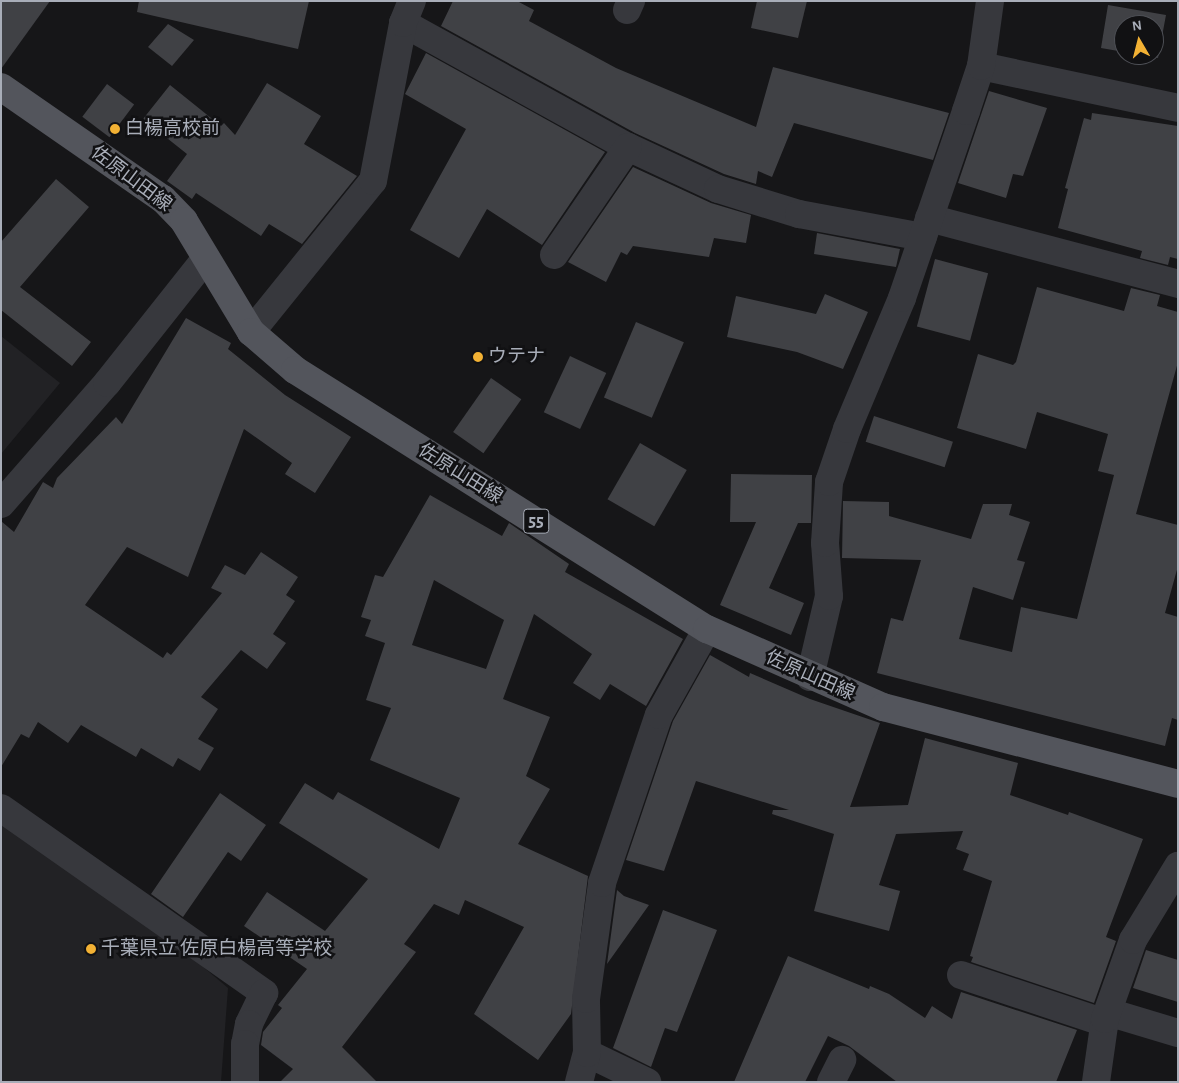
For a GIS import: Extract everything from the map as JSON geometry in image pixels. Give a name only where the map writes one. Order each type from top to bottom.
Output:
[{"type":"main road","name":"佐原山田線","points":[[1,87],[163,199],[184,221],[251,332],[295,370],[707,629],[810,677],[882,707],[1178,784]]},
{"type":"street","points":[[810,677],[829,596],[825,543],[829,482],[847,429],[902,298],[981,66],[990,1]]},
{"type":"street","points":[[251,332],[373,180],[408,12],[628,147],[718,189],[799,214],[926,227],[1178,284]]},
{"type":"street","points":[[981,66],[1178,108]]},
{"type":"street","points":[[554,254],[628,147]]},
{"type":"street","points":[[1,504],[107,383],[206,258]]},
{"type":"street","points":[[578,1082],[587,1053],[586,999],[602,883],[659,715],[707,629]]},
{"type":"street","points":[[1,808],[264,993],[249,1024],[245,1044],[245,1082]]},
{"type":"street","points":[[1096,1082],[1106,1017],[1133,940],[1178,866]]},
{"type":"street","points":[[961,975],[1106,1017],[1178,1033]]},
{"type":"street","points":[[587,1053],[647,1082]]},
{"type":"shaded area","points":[[1,336],[60,383],[1,454]]},
{"type":"shaded area","name":"千葉県立 佐原白楊高等学校","points":[[1,817],[135,909],[228,988],[221,1082],[1,1082]]},
{"type":"building","points":[[1,1],[50,1],[1,69]]},
{"type":"building","points":[[139,1],[309,1],[298,49],[137,12]]},
{"type":"building","points":[[453,1],[517,1],[534,10],[529,21],[616,68],[756,127],[773,67],[949,113],[933,160],[794,123],[772,177],[758,171],[756,184],[724,174],[635,133],[441,26]]},
{"type":"building","points":[[757,1],[807,1],[798,38],[751,28]]},
{"type":"building","points":[[1108,5],[1166,15],[1164,26],[1164,15],[1114,15],[1114,50],[1101,48]]},
{"type":"building","points":[[168,24],[194,40],[172,66],[148,47]]},
{"type":"building","points":[[426,53],[605,152],[542,245],[487,209],[459,258],[410,230],[466,129],[405,94]]},
{"type":"building","points":[[267,83],[321,116],[304,144],[357,176],[302,244],[269,224],[261,236],[196,193],[192,199],[167,181],[187,154],[143,119],[170,85],[221,126],[224,123],[235,135]]},
{"type":"building","points":[[107,84],[134,104],[109,137],[82,117]]},
{"type":"building","points":[[989,91],[1047,108],[1023,176],[1013,174],[1006,198],[958,183]]},
{"type":"building","points":[[1092,113],[1178,126],[1178,259],[1170,257],[1168,265],[1140,258],[1142,251],[1058,228],[1068,189],[1065,188],[1084,118],[1091,120]]},
{"type":"building","points":[[633,167],[711,203],[751,215],[746,243],[714,238],[709,257],[633,246],[627,255],[621,252],[606,282],[568,262]]},
{"type":"building","points":[[56,179],[89,207],[20,287],[91,342],[72,366],[1,310],[1,242]]},
{"type":"building","points":[[817,233],[900,249],[896,267],[814,254]]},
{"type":"building","points":[[935,259],[988,273],[970,341],[917,327]]},
{"type":"building","points":[[1037,287],[1124,311],[1131,288],[1160,295],[1157,306],[1178,312],[1178,362],[1136,514],[1178,525],[1178,566],[1165,613],[1178,617],[1178,720],[1172,718],[1165,746],[877,673],[891,618],[903,621],[921,560],[842,558],[843,501],[889,502],[889,516],[971,539],[983,504],[1012,504],[1009,515],[1030,522],[1017,560],[1025,562],[1013,600],[973,587],[959,639],[1012,652],[1021,607],[1077,619],[1114,475],[1098,471],[1108,434],[1037,412],[1026,449],[957,428],[978,354],[1013,365],[1016,362]]},
{"type":"building","points":[[825,294],[868,312],[843,369],[797,352],[727,337],[736,296],[816,314]]},
{"type":"building","points":[[186,318],[231,343],[228,349],[285,395],[351,437],[315,493],[285,474],[292,463],[244,429],[188,577],[127,547],[85,605],[163,658],[167,652],[171,655],[222,593],[211,588],[225,565],[245,575],[261,552],[298,577],[286,595],[295,601],[273,634],[286,643],[267,669],[241,650],[201,697],[218,709],[198,739],[214,748],[200,771],[178,758],[173,767],[141,748],[136,757],[81,725],[68,743],[38,722],[29,738],[21,734],[1,767],[1,521],[14,532],[43,482],[53,488],[57,478],[116,417],[122,424]]},
{"type":"building","points":[[636,322],[684,342],[652,418],[604,397]]},
{"type":"building","points":[[570,356],[606,373],[580,429],[544,412]]},
{"type":"building","points":[[491,378],[521,399],[483,453],[453,432]]},
{"type":"building","points":[[874,416],[953,442],[945,467],[866,442]]},
{"type":"building","points":[[640,443],[687,470],[654,526],[608,499]]},
{"type":"building","points":[[731,474],[812,475],[811,523],[798,523],[769,588],[804,603],[791,635],[720,605],[756,522],[730,522]]},
{"type":"building","points":[[430,495],[502,536],[509,523],[569,564],[565,572],[683,639],[646,706],[610,684],[600,700],[573,683],[592,654],[534,614],[503,699],[550,717],[526,776],[550,789],[518,844],[588,876],[571,1014],[538,1060],[474,1014],[524,927],[465,900],[459,915],[434,904],[404,944],[416,952],[342,1047],[377,1082],[280,1082],[293,1069],[261,1045],[263,1032],[282,1008],[278,1005],[307,969],[244,926],[267,892],[325,931],[368,879],[279,823],[305,783],[333,800],[338,792],[439,849],[460,798],[370,760],[391,708],[366,700],[385,643],[365,636],[371,620],[361,617],[375,575],[383,577]],"holes":[[[434,580],[504,620],[486,669],[412,645]]]},
{"type":"building","points":[[710,655],[749,677],[750,673],[810,699],[880,723],[850,807],[908,805],[925,738],[1018,763],[1010,795],[1068,815],[1069,812],[1143,839],[1106,937],[1116,941],[1094,1003],[971,962],[973,957],[970,956],[992,881],[963,870],[969,854],[956,849],[963,831],[896,834],[879,885],[900,891],[889,931],[814,911],[834,834],[772,814],[773,810],[789,810],[696,781],[664,871],[626,860],[673,721]]},
{"type":"building","points":[[220,793],[266,825],[241,861],[228,852],[183,917],[151,894]]},
{"type":"building","points":[[617,890],[624,896],[649,905],[607,964]]},
{"type":"building","points":[[663,910],[717,930],[677,1032],[665,1028],[651,1067],[613,1048]]},
{"type":"building","points":[[1146,950],[1178,960],[1178,1002],[1133,988]]},
{"type":"building","points":[[788,956],[869,989],[870,986],[889,994],[925,1018],[932,1006],[952,1019],[961,992],[1077,1030],[1056,1082],[897,1082],[849,1046],[828,1036],[805,1082],[734,1082]]},
{"type":"place","name":"白楊高校前","points":[[115,129]]},
{"type":"place","name":"ウテナ","points":[[478,357]]},
{"type":"place","name":"千葉県立 佐原白楊高等学校","points":[[91,949]]}]
